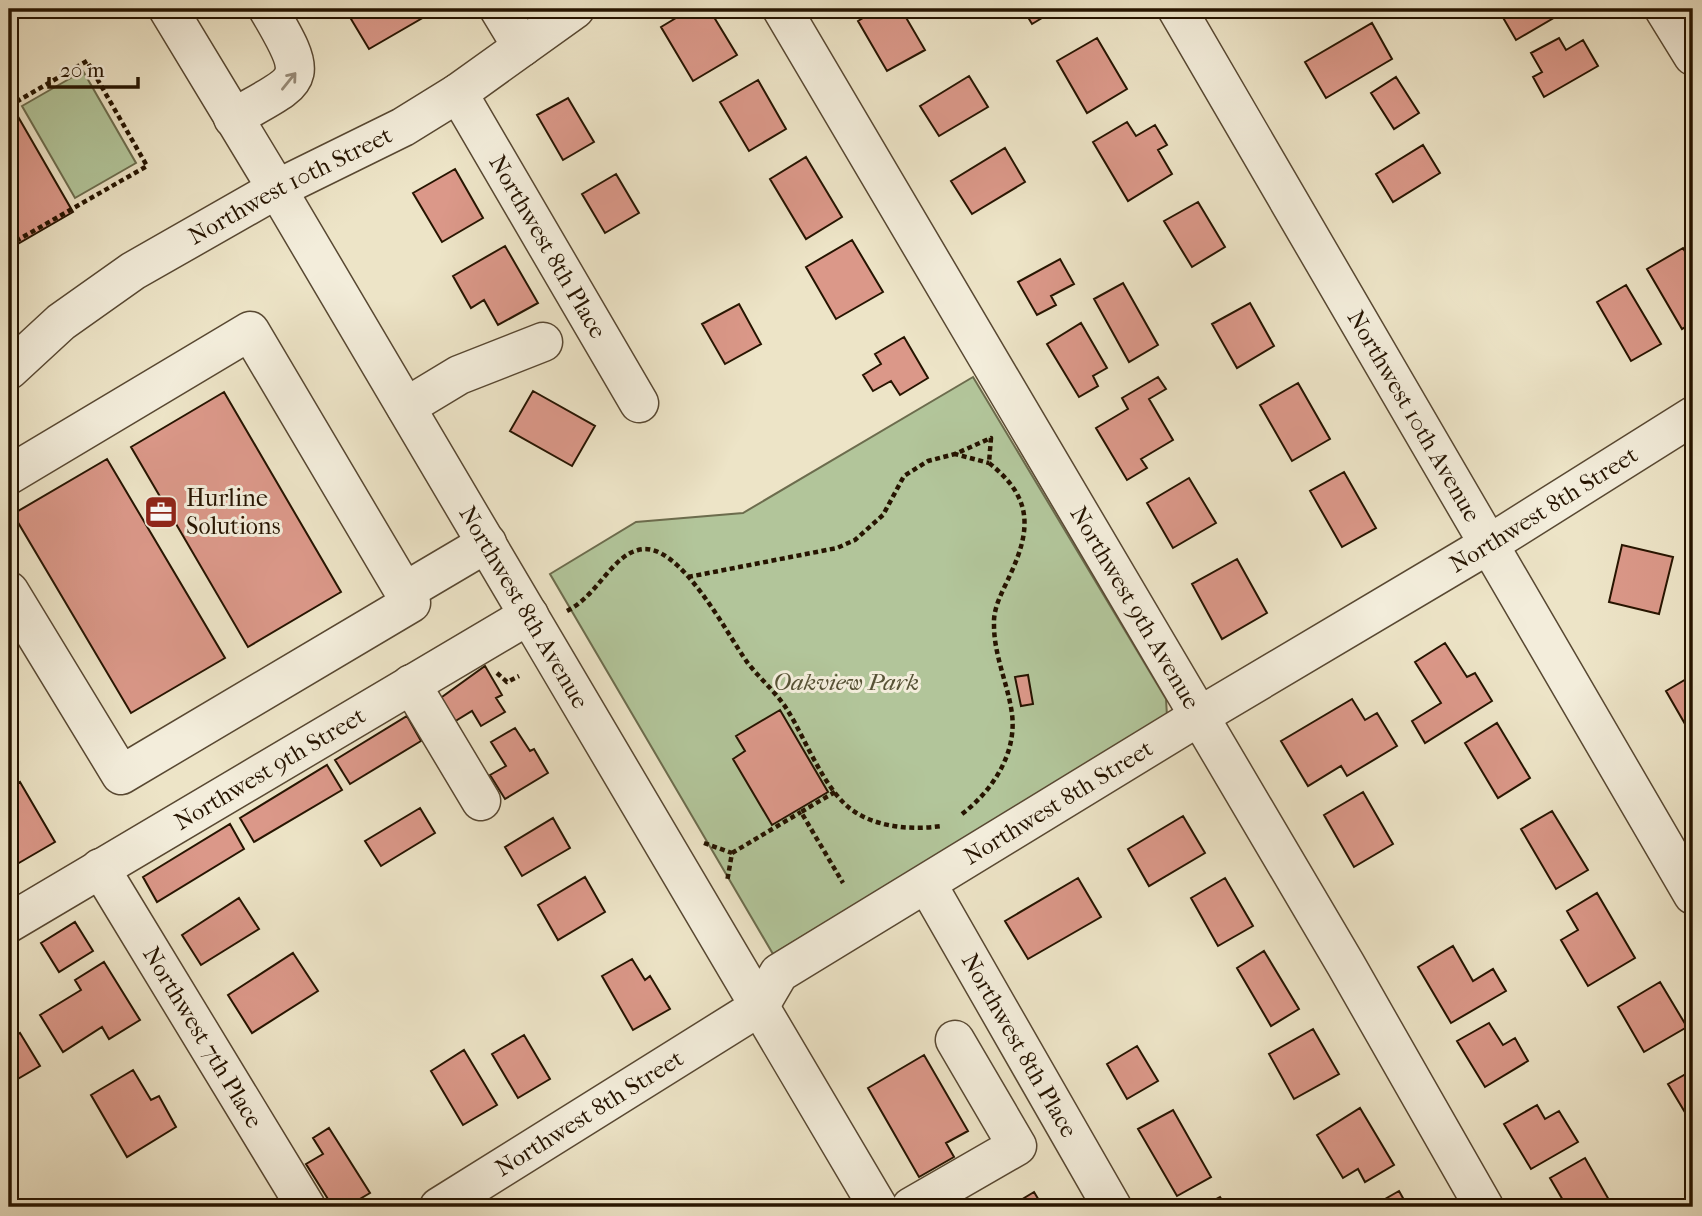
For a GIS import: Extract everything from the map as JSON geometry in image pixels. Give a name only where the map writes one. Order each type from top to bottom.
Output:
[{"type":"street","name":"Northwest 8th Avenue","points":[[168,9],[878,1207]]},
{"type":"street","points":[[233,118],[291,83],[297,69],[294,55],[268,9]]},
{"type":"street","points":[[499,9],[522,47]]},
{"type":"street","name":"Northwest 10th Street","points":[[9,370],[61,322],[133,271],[277,189],[403,127],[458,93],[575,9]]},
{"type":"street","name":"Northwest 9th Avenue","points":[[782,9],[1346,965],[1484,1207]]},
{"type":"street","name":"Northwest 10th Avenue","points":[[1177,9],[1491,543],[1693,895]]},
{"type":"street","points":[[1664,9],[1693,56]]},
{"type":"street","name":"Northwest 8th Place","points":[[458,93],[639,402]]},
{"type":"street","points":[[9,475],[250,331],[411,603],[121,775],[9,591]]},
{"type":"street","points":[[406,407],[459,375],[543,342]]},
{"type":"street","name":"Northwest 8th Street","points":[[439,1207],[759,1007],[779,973],[1198,717],[1491,543],[1693,416]]},
{"type":"street","points":[[404,592],[486,543]]},
{"type":"street","name":"Northwest 9th Street","points":[[9,923],[529,615]]},
{"type":"street","points":[[411,684],[481,801]]},
{"type":"street","name":"Northwest 7th Place","points":[[100,868],[306,1207]]},
{"type":"street","name":"Northwest 8th Place","points":[[927,884],[1112,1207]]},
{"type":"street","points":[[911,1207],[1017,1146],[955,1040]]},
{"type":"path","points":[[9,106],[87,61],[147,166],[9,245]]},
{"type":"path","points":[[688,577],[837,548],[855,540],[883,515],[904,476],[928,461],[955,454],[990,438],[989,463]]},
{"type":"path","points":[[955,454],[989,463],[1013,484],[1025,517],[1025,538],[998,600],[994,624],[1012,715],[1011,741],[1005,762],[992,784],[977,803],[962,814]]},
{"type":"path","points":[[567,611],[589,597],[616,562],[638,549],[661,551],[688,577],[747,662],[787,708],[835,792],[856,812],[881,823],[912,828],[942,825]]},
{"type":"path","points":[[727,883],[732,853],[835,792]]},
{"type":"path","points":[[800,812],[843,883]]},
{"type":"path","points":[[703,842],[732,853]]},
{"type":"green space","points":[[83,71],[136,163],[75,198],[22,106]]},
{"type":"green space","name":"Oakview Park","points":[[973,377],[1166,699],[1167,716],[773,954],[550,574],[636,522],[743,513]]},
{"type":"building","points":[[345,9],[438,9],[369,49]]},
{"type":"building","points":[[691,9],[709,9],[737,55],[693,81],[661,27]]},
{"type":"building","points":[[878,9],[901,9],[925,50],[887,71],[858,21]]},
{"type":"building","points":[[1023,9],[1057,9],[1032,24]]},
{"type":"building","points":[[1498,9],[1569,9],[1516,40]]},
{"type":"building","points":[[1372,23],[1392,59],[1326,98],[1305,62]]},
{"type":"building","points":[[1097,38],[1127,89],[1087,113],[1057,61]]},
{"type":"building","points":[[1559,38],[1566,50],[1583,40],[1598,66],[1544,97],[1533,77],[1542,72],[1531,53]]},
{"type":"building","points":[[969,76],[988,107],[939,136],[920,106]]},
{"type":"building","points":[[1396,77],[1419,113],[1394,129],[1371,93]]},
{"type":"building","points":[[758,80],[786,129],[749,151],[720,102]]},
{"type":"building","points":[[568,98],[594,142],[563,160],[537,115]]},
{"type":"building","points":[[9,101],[73,212],[9,249]]},
{"type":"building","points":[[1127,122],[1136,136],[1155,125],[1167,145],[1158,150],[1172,174],[1128,201],[1093,142]]},
{"type":"building","points":[[1423,145],[1440,173],[1393,202],[1376,174]]},
{"type":"building","points":[[1005,148],[1025,182],[972,214],[951,181]]},
{"type":"building","points":[[806,157],[842,217],[806,239],[770,179]]},
{"type":"building","points":[[455,169],[483,218],[442,242],[413,193]]},
{"type":"building","points":[[616,174],[639,213],[605,233],[582,194]]},
{"type":"building","points":[[1198,202],[1225,247],[1192,267],[1164,221]]},
{"type":"building","points":[[852,240],[883,292],[836,319],[806,267]]},
{"type":"building","points":[[505,246],[538,303],[498,325],[484,300],[471,308],[453,276]]},
{"type":"building","points":[[1683,248],[1693,265],[1693,322],[1682,329],[1647,269]]},
{"type":"building","points":[[1060,259],[1074,284],[1051,296],[1056,305],[1037,315],[1018,282]]},
{"type":"building","points":[[1123,283],[1158,345],[1129,362],[1094,299]]},
{"type":"building","points":[[1626,285],[1661,344],[1631,361],[1597,302]]},
{"type":"building","points":[[1250,303],[1274,346],[1237,368],[1212,324]]},
{"type":"building","points":[[739,304],[761,344],[725,364],[702,324]]},
{"type":"building","points":[[1081,323],[1107,368],[1093,376],[1098,386],[1079,397],[1047,344]]},
{"type":"building","points":[[904,337],[928,378],[900,395],[891,381],[873,391],[863,375],[881,364],[875,354]]},
{"type":"building","points":[[1158,377],[1166,389],[1149,399],[1173,440],[1141,459],[1147,468],[1127,480],[1096,428],[1128,409],[1122,398]]},
{"type":"building","points":[[1298,383],[1330,439],[1292,461],[1260,405]]},
{"type":"building","points":[[533,391],[595,426],[572,466],[510,431]]},
{"type":"building","points":[[224,392],[341,592],[248,647],[131,447]]},
{"type":"building","points":[[107,459],[225,658],[131,713],[13,514]]},
{"type":"building","points":[[1344,472],[1376,528],[1342,547],[1310,491]]},
{"type":"building","points":[[1189,478],[1216,523],[1173,548],[1147,503]]},
{"type":"building","points":[[1622,545],[1673,557],[1659,614],[1609,602]]},
{"type":"building","points":[[1237,559],[1267,613],[1222,639],[1192,584]]},
{"type":"building","points":[[1445,643],[1467,677],[1475,673],[1492,701],[1425,743],[1412,721],[1441,703],[1415,662]]},
{"type":"building","points":[[485,666],[502,695],[496,698],[505,712],[481,726],[472,711],[449,725],[435,702]]},
{"type":"building","points":[[1028,675],[1033,704],[1021,706],[1015,677]]},
{"type":"building","points":[[1693,675],[1693,735],[1692,736],[1666,691]]},
{"type":"building","points":[[1352,699],[1365,720],[1377,713],[1397,746],[1347,776],[1341,766],[1308,786],[1281,741]]},
{"type":"building","points":[[780,710],[828,792],[772,825],[733,759],[745,751],[736,736]]},
{"type":"building","points":[[407,716],[421,741],[350,784],[335,760]]},
{"type":"building","points":[[1497,723],[1530,778],[1498,798],[1465,743]]},
{"type":"building","points":[[515,728],[530,751],[534,749],[548,773],[505,799],[490,775],[506,766],[491,742]]},
{"type":"building","points":[[327,765],[342,790],[254,842],[240,818]]},
{"type":"building","points":[[20,782],[55,842],[12,867],[9,862],[9,789]]},
{"type":"building","points":[[1363,792],[1393,844],[1354,867],[1324,815]]},
{"type":"building","points":[[420,808],[435,833],[381,866],[365,841]]},
{"type":"building","points":[[1552,811],[1588,870],[1556,889],[1521,829]]},
{"type":"building","points":[[1183,816],[1205,853],[1149,886],[1128,849]]},
{"type":"building","points":[[553,818],[570,848],[522,876],[505,847]]},
{"type":"building","points":[[230,824],[244,849],[157,902],[143,877]]},
{"type":"building","points":[[585,877],[605,912],[558,940],[538,905]]},
{"type":"building","points":[[1078,878],[1101,917],[1028,959],[1005,921]]},
{"type":"building","points":[[1225,878],[1253,926],[1218,946],[1191,898]]},
{"type":"building","points":[[1597,893],[1635,958],[1588,986],[1561,940],[1578,930],[1567,911]]},
{"type":"building","points":[[239,898],[259,929],[201,965],[182,935]]},
{"type":"building","points":[[75,922],[93,951],[59,972],[41,943]]},
{"type":"building","points":[[1453,946],[1473,981],[1493,969],[1506,991],[1451,1023],[1418,967]]},
{"type":"building","points":[[1264,951],[1299,1009],[1271,1026],[1237,968]]},
{"type":"building","points":[[293,953],[318,991],[252,1033],[228,995]]},
{"type":"building","points":[[632,959],[645,980],[650,976],[670,1009],[633,1030],[602,976]]},
{"type":"building","points":[[104,962],[140,1020],[109,1039],[102,1027],[63,1052],[40,1015],[81,990],[75,980]]},
{"type":"building","points":[[1660,982],[1687,1027],[1644,1052],[1618,1007]]},
{"type":"building","points":[[1489,1023],[1503,1045],[1515,1038],[1528,1061],[1485,1087],[1457,1041]]},
{"type":"building","points":[[1313,1029],[1339,1074],[1294,1099],[1269,1054]]},
{"type":"building","points":[[20,1033],[40,1066],[9,1084],[9,1040]]},
{"type":"building","points":[[524,1035],[550,1079],[518,1098],[492,1054]]},
{"type":"building","points":[[1137,1046],[1158,1081],[1127,1099],[1107,1064]]},
{"type":"building","points":[[464,1050],[497,1105],[463,1125],[431,1071]]},
{"type":"building","points":[[924,1055],[968,1131],[946,1143],[954,1157],[919,1177],[868,1088]]},
{"type":"building","points":[[133,1070],[151,1100],[159,1096],[176,1127],[127,1157],[91,1095]]},
{"type":"building","points":[[1693,1070],[1693,1124],[1692,1124],[1668,1084]]},
{"type":"building","points":[[1537,1105],[1545,1119],[1559,1111],[1578,1142],[1531,1169],[1504,1124]]},
{"type":"building","points":[[1360,1108],[1394,1165],[1365,1182],[1358,1169],[1343,1178],[1317,1135]]},
{"type":"building","points":[[1173,1110],[1211,1177],[1177,1196],[1138,1129]]},
{"type":"building","points":[[329,1128],[370,1193],[346,1207],[333,1207],[306,1164],[323,1154],[313,1138]]},
{"type":"building","points":[[1585,1158],[1613,1207],[1567,1207],[1550,1178]]},
{"type":"building","points":[[1399,1191],[1408,1207],[1371,1207]]},
{"type":"building","points":[[1034,1192],[1043,1207],[1009,1207]]},
{"type":"building","points":[[1220,1197],[1226,1207],[1201,1207]]},
{"type":"place","name":"Hurline Solutions","points":[[161,512]]}]
